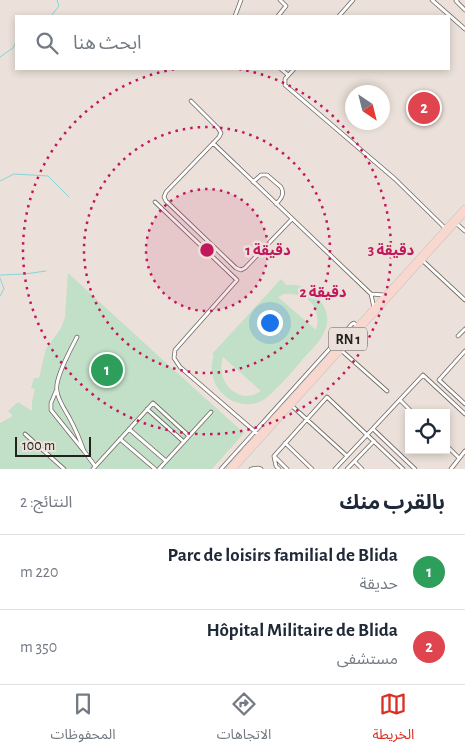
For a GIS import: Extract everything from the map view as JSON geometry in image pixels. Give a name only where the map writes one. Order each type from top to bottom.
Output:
[{"type":"main road","name":"RN 1","points":[[231,469],[258,434],[358,328],[465,210]]},
{"type":"main road","name":"RN 1","points":[[236,469],[465,215]]},
{"type":"lane","points":[[234,15],[241,0]]},
{"type":"lane","points":[[279,15],[286,6],[280,0]]},
{"type":"lane","points":[[340,15],[353,0]]},
{"type":"lane","points":[[432,0],[449,15]]},
{"type":"lane","points":[[457,0],[465,10]]},
{"type":"lane","points":[[450,16],[465,29]]},
{"type":"lane","points":[[282,70],[288,75]]},
{"type":"lane","points":[[293,70],[285,79],[285,85],[395,179],[447,230]]},
{"type":"lane","points":[[190,101],[220,130],[219,137],[166,192],[164,197],[166,201],[238,269],[243,269],[292,219]]},
{"type":"lane","points":[[213,143],[371,294],[374,310]]},
{"type":"lane","points":[[253,182],[261,175],[267,175],[281,187],[283,194],[276,204]]},
{"type":"lane","points":[[155,202],[238,280],[174,350],[174,358],[180,366],[258,434],[221,469]]},
{"type":"lane","points":[[456,224],[465,231]]},
{"type":"lane","points":[[423,261],[465,300]]},
{"type":"lane","points":[[371,294],[387,296]]},
{"type":"lane","points":[[458,336],[465,329]]},
{"type":"lane","points":[[77,338],[65,360],[50,410],[84,451],[94,468],[153,403],[189,436]]},
{"type":"lane","points":[[342,351],[386,391]]},
{"type":"lane","points":[[465,351],[439,380],[465,404]]},
{"type":"lane","points":[[336,469],[422,375],[465,414]]},
{"type":"lane","points":[[56,390],[84,451]]},
{"type":"lane","points":[[274,456],[327,397],[403,469]]},
{"type":"lane","points":[[400,400],[409,409]]},
{"type":"lane","points":[[292,406],[347,456]]},
{"type":"lane","points":[[147,409],[184,442]]},
{"type":"lane","points":[[159,469],[211,412]]},
{"type":"lane","points":[[129,429],[166,461]]},
{"type":"lane","points":[[373,429],[415,469]]},
{"type":"lane","points":[[25,434],[64,469]]},
{"type":"lane","points":[[120,438],[155,469]]},
{"type":"lane","points":[[348,469],[374,441]]},
{"type":"lane","points":[[285,443],[312,469]]},
{"type":"lane","points":[[450,449],[460,458]]},
{"type":"lane","points":[[451,469],[465,450]]},
{"type":"lane","points":[[274,456],[276,466],[279,469]]},
{"type":"lane","points":[[274,456],[287,469]]},
{"type":"lane","points":[[355,462],[362,469]]},
{"type":"lane","points":[[251,469],[261,469]]},
{"type":"green space","points":[[68,273],[244,433],[212,469],[0,469],[0,423],[13,416],[8,411],[18,402],[32,411],[35,389],[31,388],[34,378],[39,378],[46,349],[61,328],[65,317]]},
{"type":"green space","points":[[281,279],[286,285],[301,286],[309,290],[317,296],[325,309],[327,325],[320,340],[277,388],[259,402],[241,404],[227,398],[222,393],[214,380],[212,362],[214,356],[212,354]],"holes":[[[284,294],[299,295],[310,302],[316,310],[316,330],[278,297]],[[223,357],[261,391],[254,395],[246,396],[239,394],[229,387],[221,370]]]},
{"type":"waterway","points":[[52,15],[59,6],[57,0]]},
{"type":"waterway","points":[[0,57],[13,48],[15,44]]},
{"type":"waterway","points":[[0,181],[14,174],[48,176],[69,197]]},
{"type":"waterway","points":[[0,275],[46,271]]},
{"type":"waterway","points":[[0,278],[4,289],[0,296]]},
{"type":"place","name":"Hôpital Militaire de Blida","points":[[424,108]]},
{"type":"place","name":"Parc de loisirs familial de Blida","points":[[107,370]]}]
